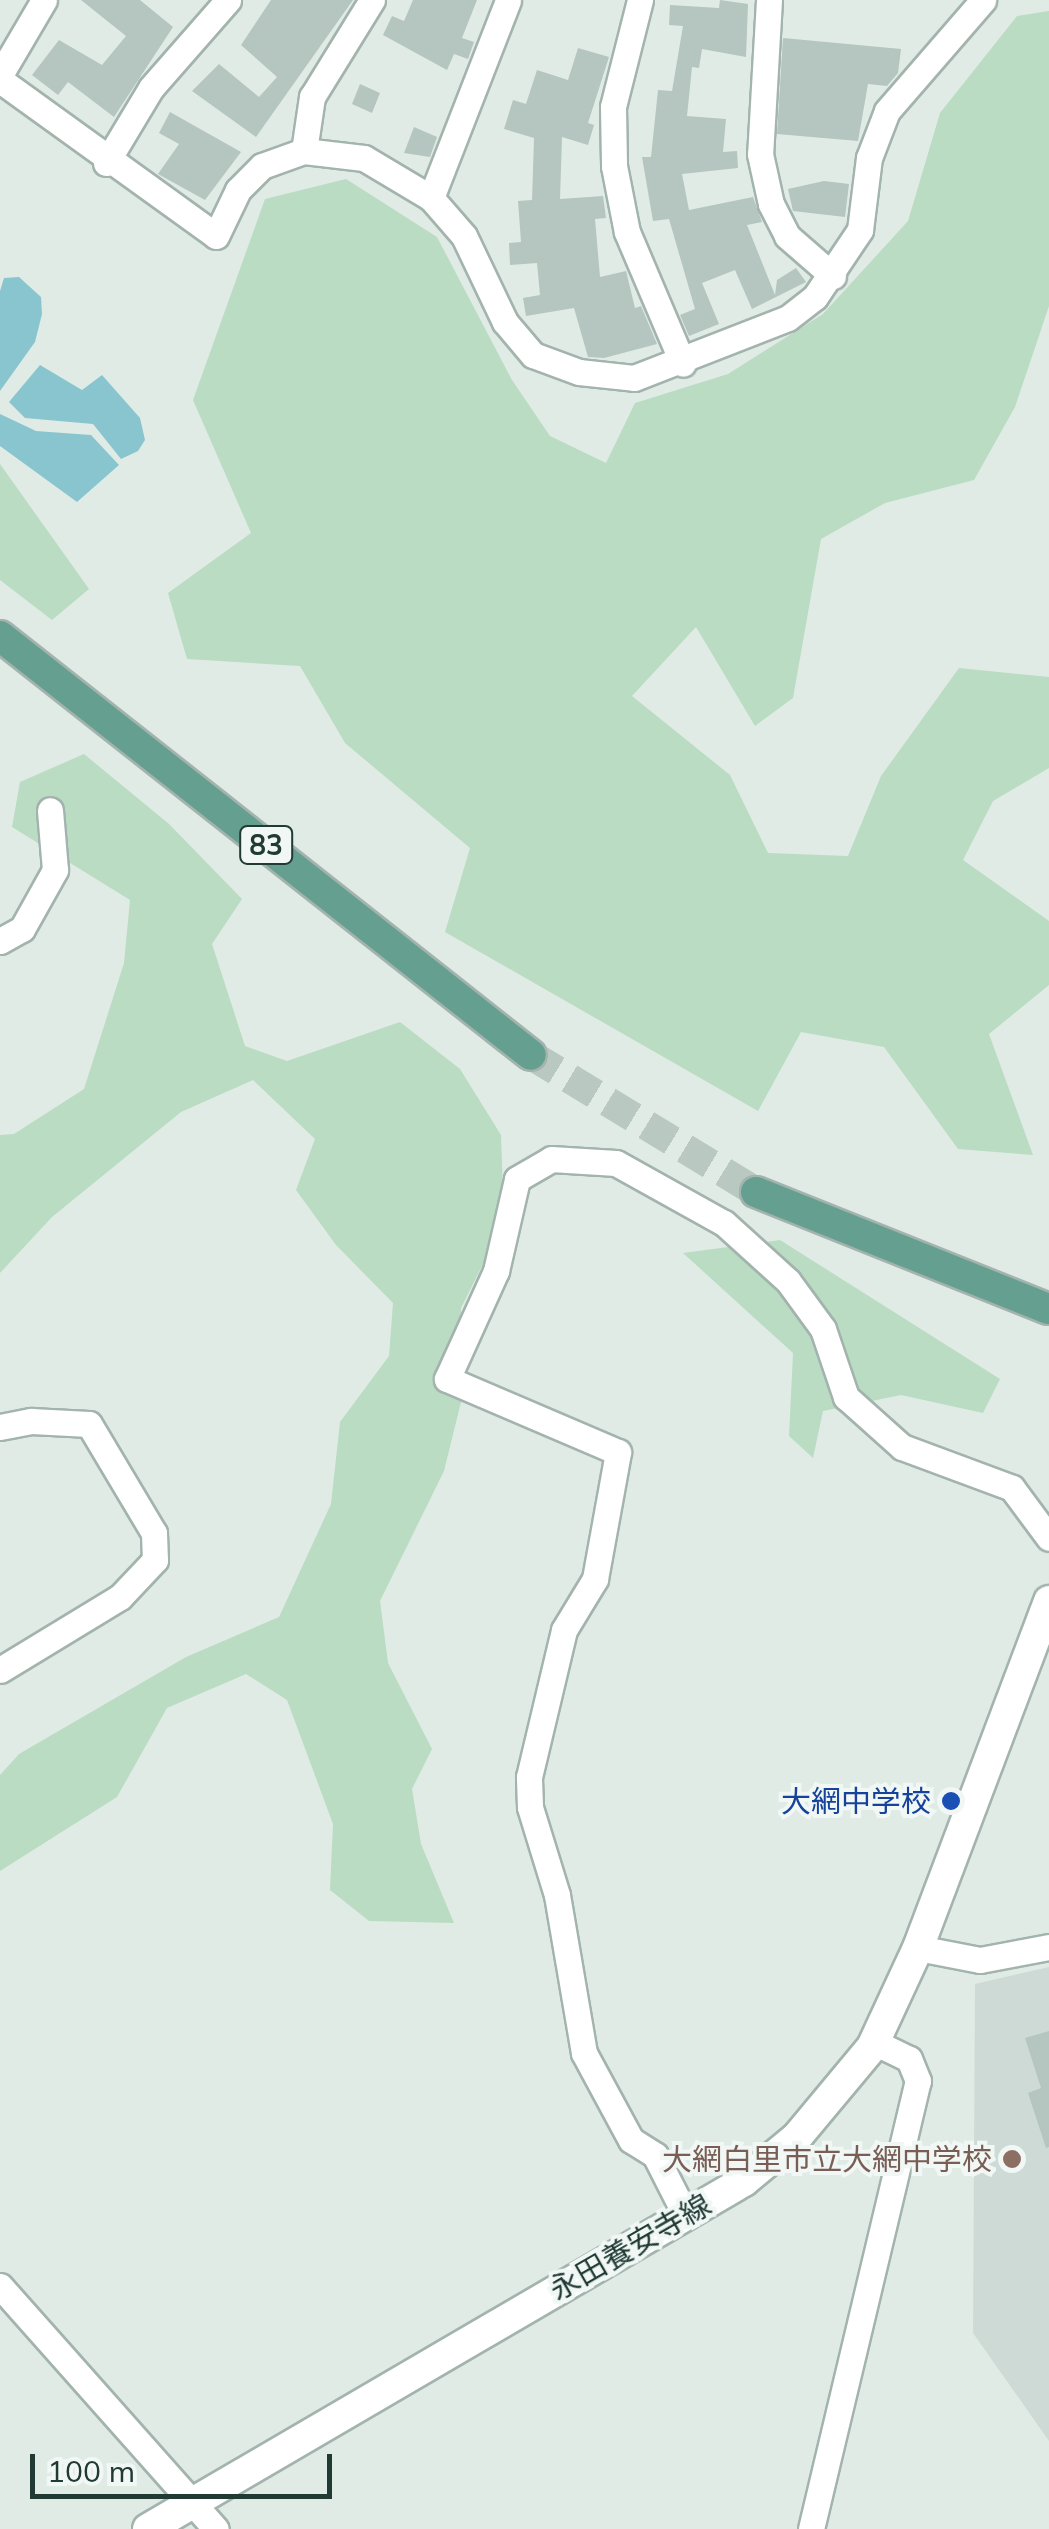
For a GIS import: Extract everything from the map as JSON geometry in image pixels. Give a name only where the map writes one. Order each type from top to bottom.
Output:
[{"type":"main road","name":"83","points":[[0,636],[531,1055]]},
{"type":"main road","points":[[756,1192],[1049,1310]]},
{"type":"street","points":[[44,0],[0,78],[106,163],[216,236],[238,190],[262,166],[304,151],[364,158],[431,198],[464,236],[505,322],[533,355],[579,372],[634,378],[683,364],[788,318],[833,276],[860,230],[870,158],[887,111],[983,0]]},
{"type":"street","points":[[106,163],[151,88],[228,0]]},
{"type":"street","points":[[304,151],[312,97],[372,0]]},
{"type":"street","points":[[431,198],[508,0]]},
{"type":"street","points":[[640,0],[613,107],[614,166],[627,232],[683,364]]},
{"type":"street","points":[[769,0],[760,154],[771,204],[787,236],[833,276]]},
{"type":"street","points":[[0,941],[22,928],[54,870],[50,810]]},
{"type":"street","points":[[686,2216],[655,2154],[632,2140],[584,2053],[557,1895],[530,1807],[528,1778],[564,1630],[595,1579],[618,1452],[447,1379],[496,1272],[517,1179],[550,1159],[616,1163],[724,1223],[788,1281],[823,1329],[846,1397],[902,1448],[1012,1488],[1047,1535]]},
{"type":"street","points":[[0,1427],[31,1420],[88,1424],[154,1533],[155,1560],[120,1598],[0,1670]]},
{"type":"street","name":"永田養安寺線","points":[[148,2529],[744,2182],[797,2138],[874,2042],[918,1948],[1049,1601]]},
{"type":"street","points":[[918,1948],[980,1960],[1049,1947]]},
{"type":"street","points":[[811,2529],[918,2081],[909,2059],[874,2042]]},
{"type":"street","points":[[0,2286],[216,2529]]},
{"type":"shaded area","name":"大網白里市立大網中学校","points":[[1049,1967],[1049,2441],[973,2333],[975,1984]]},
{"type":"green space","points":[[1049,11],[1049,306],[1015,407],[974,480],[885,503],[821,539],[793,698],[755,726],[696,627],[632,696],[730,775],[768,853],[848,856],[881,776],[959,668],[1049,677],[1049,768],[993,801],[963,860],[1049,921],[1049,985],[989,1034],[1033,1155],[958,1149],[884,1047],[801,1032],[758,1111],[445,932],[470,848],[345,743],[300,666],[187,659],[168,593],[251,533],[193,400],[265,199],[346,179],[437,237],[512,380],[550,436],[606,463],[635,403],[728,374],[823,314],[908,221],[940,113],[1017,16]]},
{"type":"green space","points":[[0,464],[89,589],[52,620],[0,580]]},
{"type":"green space","points":[[84,754],[169,824],[242,899],[212,944],[245,1046],[287,1061],[400,1022],[460,1069],[501,1135],[504,1222],[461,1308],[462,1398],[444,1471],[380,1601],[388,1663],[432,1749],[412,1789],[421,1844],[454,1923],[369,1921],[330,1890],[333,1824],[287,1700],[246,1674],[167,1708],[117,1797],[0,1871],[0,1775],[19,1754],[186,1657],[279,1617],[331,1504],[340,1422],[389,1356],[393,1303],[336,1245],[296,1190],[315,1139],[253,1080],[181,1112],[52,1217],[0,1273],[0,1135],[14,1134],[84,1089],[124,963],[130,900],[12,827],[20,782]]},
{"type":"green space","points":[[780,1240],[1000,1379],[983,1413],[901,1395],[823,1411],[813,1458],[789,1436],[793,1353],[683,1253]]},
{"type":"water","points":[[19,277],[41,297],[42,314],[35,342],[0,391],[0,291],[4,278]]},
{"type":"water","points":[[40,365],[82,390],[102,375],[140,418],[145,440],[138,451],[121,459],[93,424],[25,418],[9,402]]},
{"type":"water","points":[[0,414],[36,431],[91,435],[119,465],[77,502],[0,446]]},
{"type":"building","points":[[81,0],[140,0],[173,27],[114,117],[68,82],[58,95],[32,75],[59,40],[102,65],[126,36]]},
{"type":"building","points":[[271,0],[353,0],[256,137],[192,91],[219,64],[259,97],[277,77],[241,45]]},
{"type":"building","points":[[413,0],[477,0],[462,38],[474,42],[468,59],[454,54],[447,70],[383,35],[392,16],[404,21]]},
{"type":"building","points":[[720,0],[748,4],[746,57],[702,49],[699,68],[692,67],[687,116],[726,119],[723,152],[737,151],[738,168],[682,174],[689,210],[753,197],[762,222],[747,225],[775,295],[777,280],[796,268],[806,282],[752,309],[735,270],[702,283],[719,324],[689,336],[680,315],[695,309],[669,219],[653,221],[642,157],[651,157],[658,90],[672,91],[683,26],[669,25],[670,5],[719,8]]},
{"type":"building","points":[[783,38],[901,49],[898,73],[887,86],[868,84],[858,141],[777,134]]},
{"type":"building","points":[[578,48],[609,57],[588,123],[594,125],[588,145],[562,137],[560,199],[603,196],[606,218],[595,219],[600,277],[626,271],[635,308],[641,306],[657,344],[604,358],[588,357],[574,308],[526,316],[523,298],[540,295],[537,263],[510,265],[509,243],[521,242],[518,201],[532,200],[534,138],[504,129],[513,100],[526,104],[537,70],[568,80]]},
{"type":"building","points":[[360,84],[380,93],[372,113],[352,104]]},
{"type":"building","points":[[170,112],[241,152],[205,200],[158,174],[179,144],[159,133]]},
{"type":"building","points":[[414,127],[437,137],[430,157],[404,153]]},
{"type":"building","points":[[824,181],[849,184],[845,217],[793,211],[788,189]]},
{"type":"building","points":[[1049,2031],[1046,2148],[1028,2093],[1041,2088],[1025,2038]]},
{"type":"tunnel","points":[[531,1055],[756,1192]]},
{"type":"place","name":"大網中学校","points":[[951,1801]]},
{"type":"place","name":"大網白里市立大網中学校","points":[[1012,2159]]}]
